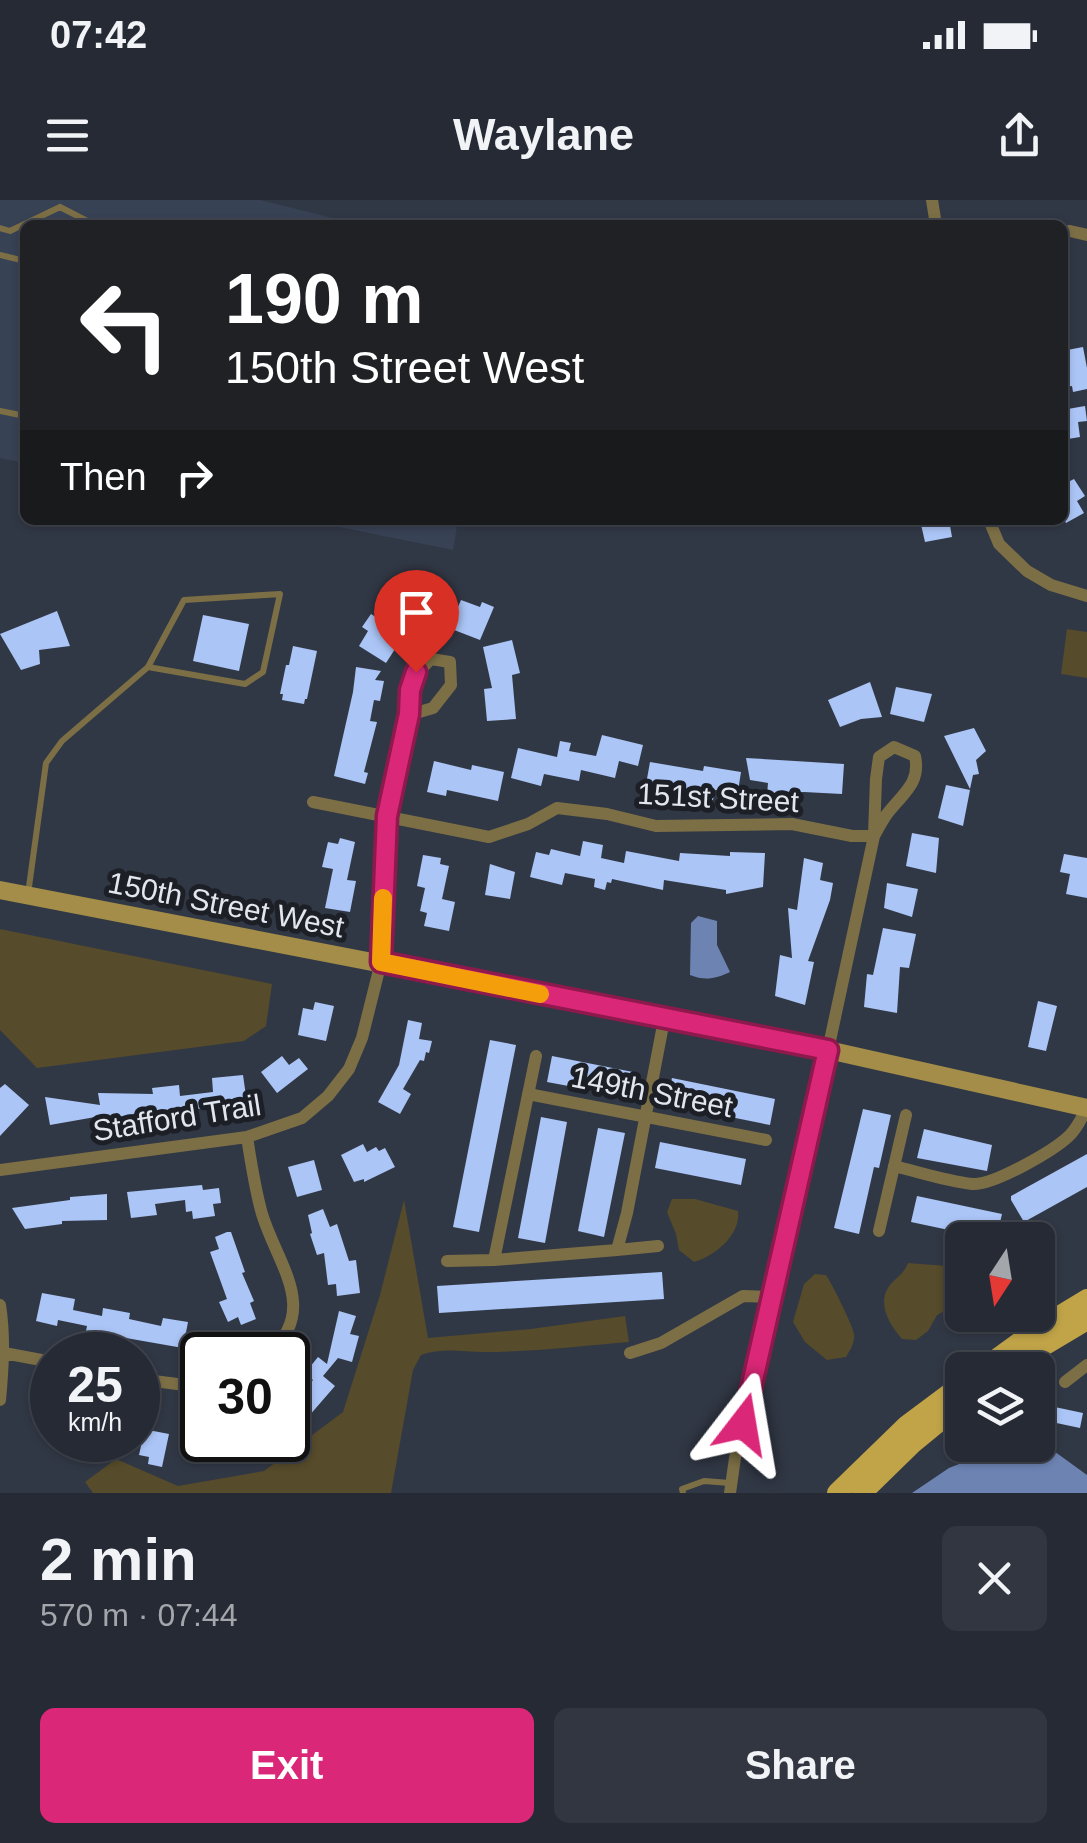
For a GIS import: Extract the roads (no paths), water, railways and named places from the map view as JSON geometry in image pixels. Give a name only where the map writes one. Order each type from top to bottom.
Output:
[{"type":"main road","points":[[1006,1352],[1087,1299]]},
{"type":"main road","points":[[1033,1352],[1087,1320]]},
{"type":"main road","points":[[837,1493],[908,1425],[945,1397]]},
{"type":"main road","points":[[862,1493],[945,1417]]},
{"type":"street","points":[[991,525],[1000,544],[1027,570],[1051,585],[1087,596]]},
{"type":"street","name":"Stafford Trail","points":[[0,1170],[248,1138],[302,1118],[328,1096],[348,1069],[362,1038],[381,962],[387,816],[409,714],[410,690],[416,672],[432,659],[450,662],[451,685],[433,708],[409,714]]},
{"type":"street","points":[[730,1488],[874,836],[879,757],[894,747],[916,756],[918,768],[908,793],[888,812],[874,836]]},
{"type":"street","name":"151st Street","points":[[312,802],[489,837],[528,824],[557,808],[607,814],[656,826],[792,824],[852,836],[874,836]]},
{"type":"street","name":"150th Street West","points":[[0,890],[828,1050],[1087,1108]]},
{"type":"street","points":[[617,1250],[664,1020]]},
{"type":"street","points":[[494,1260],[536,1056]]},
{"type":"street","name":"149th Street","points":[[528,1094],[766,1140]]},
{"type":"street","points":[[894,1166],[974,1184],[988,1183],[1066,1139],[1087,1108]]},
{"type":"street","points":[[879,1231],[906,1115]]},
{"type":"street","points":[[248,1138],[262,1214],[294,1293],[287,1332]]},
{"type":"street","points":[[448,1262],[658,1246]]},
{"type":"street","points":[[630,1353],[660,1344],[743,1296],[773,1297]]},
{"type":"street","points":[[0,1305],[4,1353],[0,1400]]},
{"type":"street","points":[[4,1353],[30,1358]]},
{"type":"street","points":[[1066,1382],[1087,1365]]},
{"type":"lane","points":[[29,220],[59,204],[86,220]]},
{"type":"lane","points":[[28,895],[46,763],[62,741],[148,667],[184,600],[280,594],[264,672],[246,684],[148,667]]},
{"type":"lane","points":[[683,1493],[682,1488],[704,1481],[730,1488]]},
{"type":"water","points":[[698,916],[717,921],[717,945],[730,972],[710,978],[690,975],[691,923]]},
{"type":"water","points":[[1055,1452],[1087,1475],[1087,1493],[912,1493],[964,1462],[1055,1462]]}]
